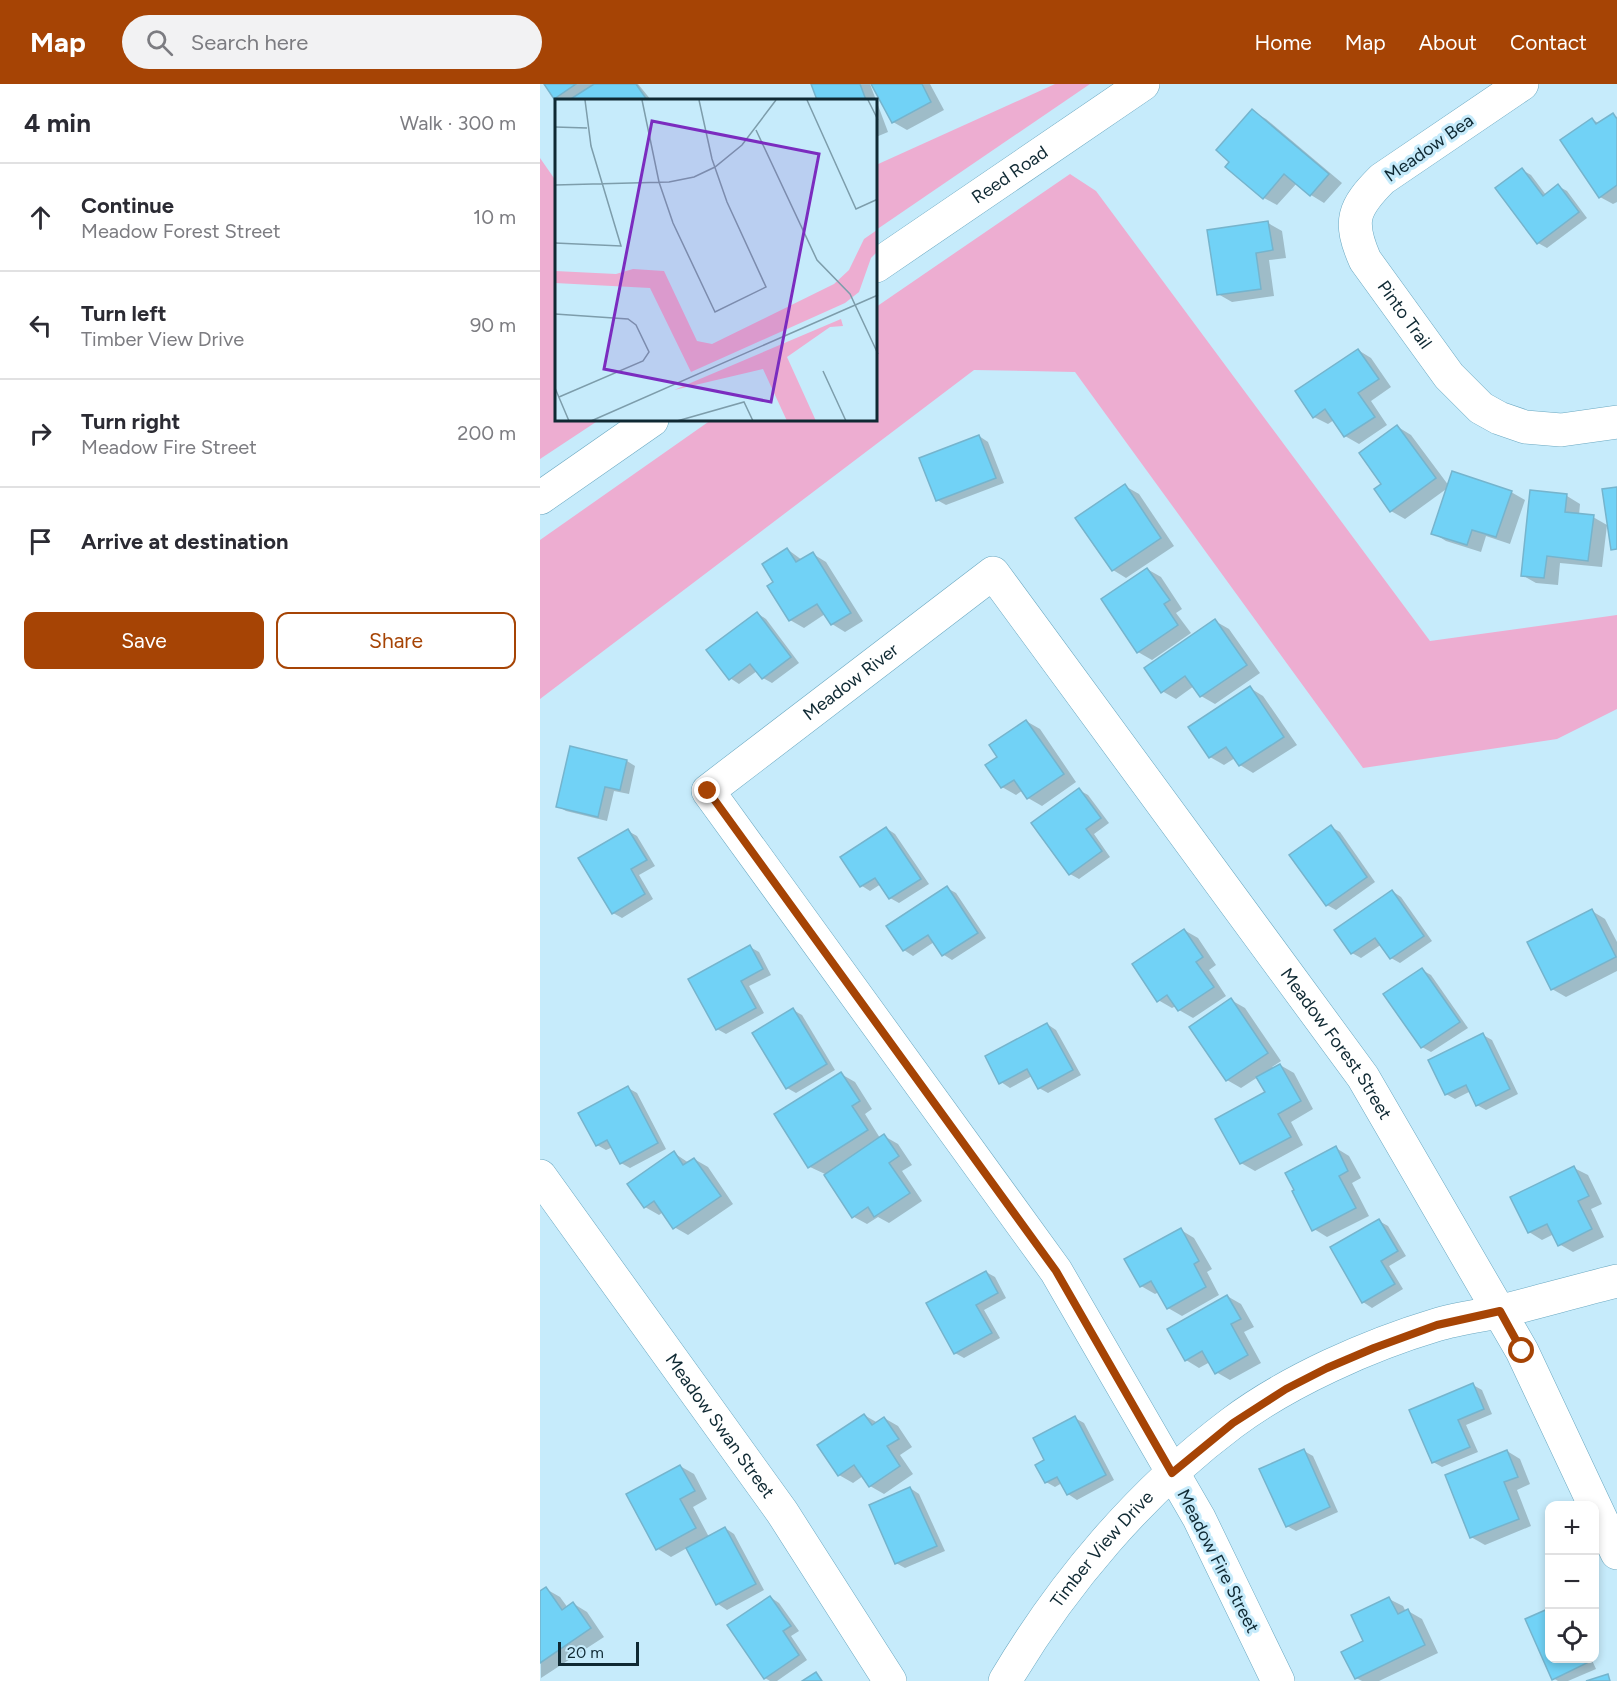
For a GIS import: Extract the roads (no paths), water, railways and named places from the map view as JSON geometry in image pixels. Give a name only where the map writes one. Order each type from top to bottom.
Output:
[{"type":"street","name":"Reed Road","points":[[878,265],[1143,84]]},
{"type":"street","name":"Meadow Bea","points":[[1354,226],[1357,212],[1364,198],[1382,179],[1522,84]]},
{"type":"street","name":"Pinto Trail","points":[[1354,226],[1358,245],[1365,260],[1449,376],[1469,398],[1490,413],[1525,427],[1562,430],[1617,422]]},
{"type":"street","points":[[540,498],[649,422]]},
{"type":"street","name":"Meadow River","points":[[708,791],[993,573]]},
{"type":"street","name":"Meadow Forest Street","points":[[993,573],[1363,1077],[1522,1351],[1617,1552]]},
{"type":"street","name":"Meadow Fire Street","points":[[708,791],[1056,1271],[1199,1518],[1278,1681]]},
{"type":"street","name":"Meadow Swan Street","points":[[540,1176],[782,1512],[890,1681]]},
{"type":"street","name":"Timber View Drive","points":[[1005,1681],[1028,1643],[1090,1557],[1172,1473],[1233,1423],[1286,1389],[1374,1348],[1437,1325],[1617,1281]]}]
